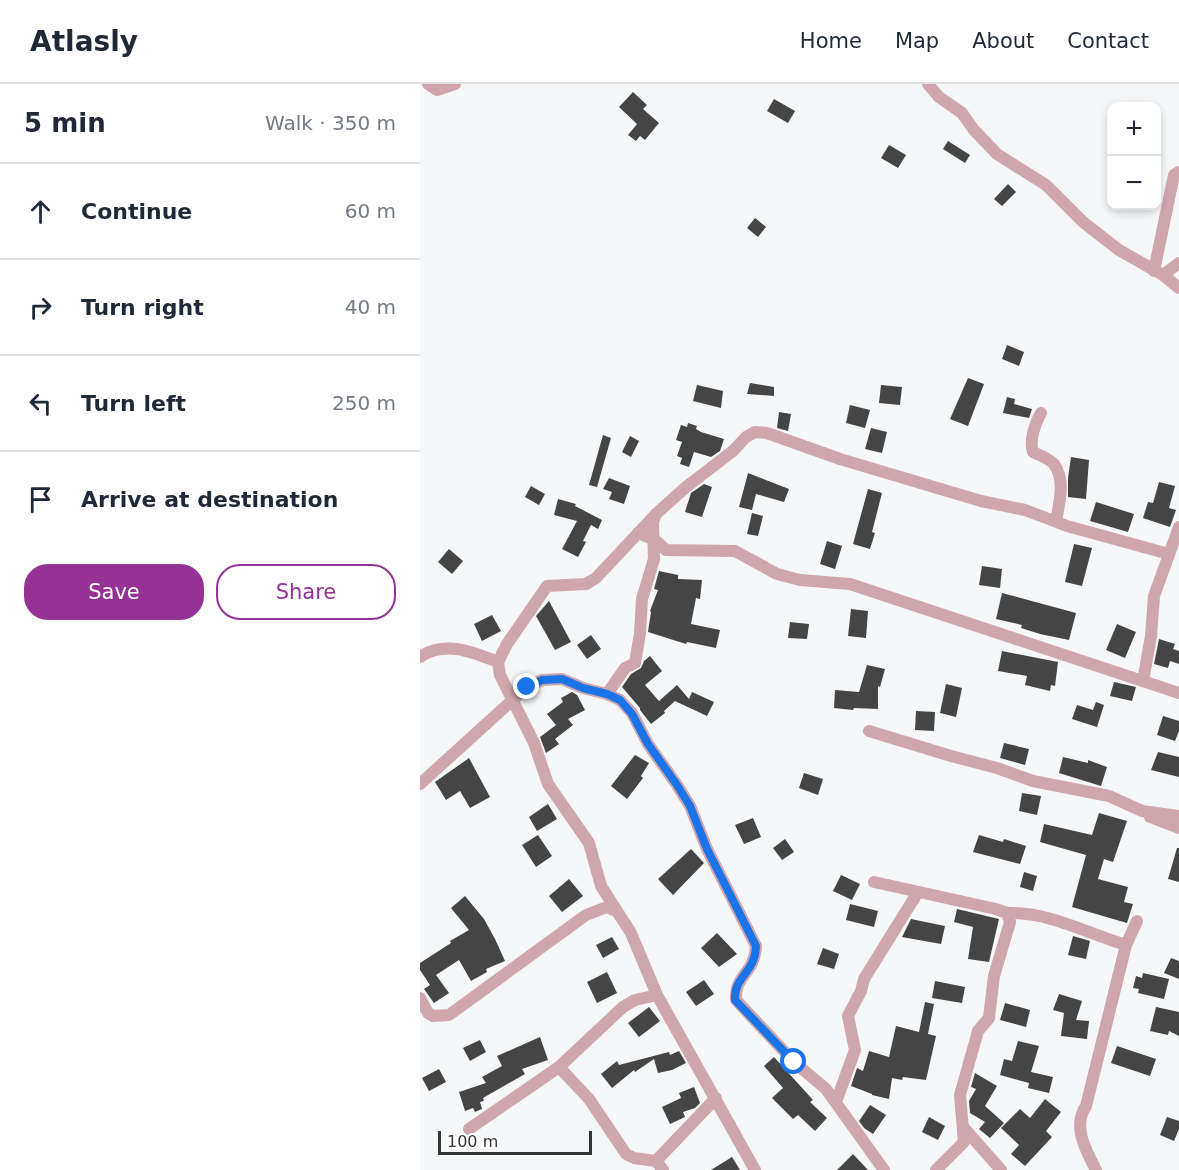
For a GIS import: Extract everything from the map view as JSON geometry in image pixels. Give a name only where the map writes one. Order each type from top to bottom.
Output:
[{"type":"street","points":[[428,84],[437,90],[455,84]]},
{"type":"street","points":[[928,84],[939,97],[962,113],[974,130],[997,154],[1046,185],[1083,222],[1119,250],[1179,288]]},
{"type":"street","points":[[1158,273],[1168,195],[1174,175],[1179,172]]},
{"type":"street","points":[[1158,273],[1179,263]]},
{"type":"street","points":[[1041,413],[1035,423],[1031,448],[1033,452],[1053,463],[1057,471],[1061,490],[1056,521]]},
{"type":"street","points":[[755,1170],[657,995],[631,933],[601,886],[589,843],[548,784],[534,743],[500,675],[498,662],[507,644],[547,586],[586,584],[596,578],[656,514],[686,487],[733,451],[746,437],[755,432],[767,433],[840,459],[981,501],[1025,510],[1100,536],[1169,554]]},
{"type":"street","points":[[607,694],[626,668],[635,663],[642,599],[654,559],[653,522],[656,514]]},
{"type":"street","points":[[1143,681],[1151,636],[1154,596],[1179,527]]},
{"type":"street","points":[[638,532],[655,540],[666,549],[735,551],[777,574],[800,580],[849,584],[1179,693]]},
{"type":"street","points":[[420,657],[431,649],[467,650],[498,662]]},
{"type":"street","points":[[420,784],[527,687],[542,680],[562,679],[620,700],[632,714],[648,744],[690,806],[707,849],[756,946],[756,956],[752,967],[738,982],[735,1000],[794,1062],[826,1089],[884,1170]]},
{"type":"street","points":[[870,732],[998,768],[1033,781],[1109,796],[1142,811],[1179,816]]},
{"type":"street","points":[[1109,796],[1111,804],[1179,828]]},
{"type":"street","points":[[874,882],[1007,914],[1026,913],[1063,921],[1125,945]]},
{"type":"street","points":[[836,1102],[855,1050],[848,1016],[861,991],[864,979],[918,892]]},
{"type":"street","points":[[420,998],[428,1013],[433,1016],[449,1015],[586,915],[607,907],[616,910]]},
{"type":"street","points":[[936,1170],[964,1142],[960,1095],[978,1031],[989,1018],[994,976],[1010,922],[1007,914]]},
{"type":"street","points":[[1096,1170],[1084,1148],[1081,1134],[1082,1112],[1086,1106],[1125,945],[1137,921]]},
{"type":"street","points":[[469,1129],[559,1067],[623,1007],[635,1000],[657,995]]},
{"type":"street","points":[[559,1067],[589,1099],[626,1154],[659,1166],[716,1098]]},
{"type":"street","points":[[963,1127],[1001,1170]]},
{"type":"building","points":[[633,92],[647,105],[643,109],[659,123],[645,140],[640,136],[636,141],[628,135],[637,124],[619,107]]},
{"type":"building","points":[[774,99],[795,111],[788,123],[767,111]]},
{"type":"building","points":[[948,141],[970,155],[965,163],[943,149]]},
{"type":"building","points":[[889,145],[906,155],[898,168],[881,158]]},
{"type":"building","points":[[1008,184],[1016,192],[1002,206],[994,199]]},
{"type":"building","points":[[755,218],[766,227],[758,237],[747,228]]},
{"type":"building","points":[[1007,345],[1024,352],[1019,366],[1002,359]]},
{"type":"building","points":[[968,378],[984,384],[968,426],[950,419]]},
{"type":"building","points":[[750,383],[774,387],[774,396],[747,394]]},
{"type":"building","points":[[697,385],[723,391],[721,408],[693,401]]},
{"type":"building","points":[[881,385],[902,387],[900,405],[879,403]]},
{"type":"building","points":[[1007,397],[1015,399],[1014,404],[1032,409],[1029,418],[1003,413]]},
{"type":"building","points":[[850,405],[870,410],[865,428],[846,423]]},
{"type":"building","points":[[779,412],[791,414],[788,431],[777,428]]},
{"type":"building","points":[[688,423],[697,426],[696,429],[701,432],[724,439],[720,451],[711,457],[694,452],[689,467],[680,464],[682,458],[677,456],[682,442],[676,440],[681,425],[687,427]]},
{"type":"building","points":[[871,428],[887,432],[882,453],[865,449]]},
{"type":"building","points":[[603,435],[611,438],[597,487],[589,485]]},
{"type":"building","points":[[630,436],[639,441],[631,457],[622,452]]},
{"type":"building","points":[[1071,457],[1089,460],[1086,499],[1068,497]]},
{"type":"building","points":[[748,473],[789,489],[784,502],[756,494],[752,510],[739,507]]},
{"type":"building","points":[[609,478],[630,486],[624,504],[609,499],[612,492],[603,489]]},
{"type":"building","points":[[1159,482],[1175,486],[1169,508],[1176,510],[1170,527],[1143,518],[1148,502],[1153,503]]},
{"type":"building","points":[[704,484],[712,487],[702,517],[685,512],[691,493]]},
{"type":"building","points":[[531,486],[545,494],[539,505],[525,497]]},
{"type":"building","points":[[868,489],[882,493],[870,549],[853,544]]},
{"type":"building","points":[[558,499],[576,504],[575,506],[602,520],[598,529],[591,525],[578,557],[562,549],[577,521],[554,515]]},
{"type":"building","points":[[1096,502],[1134,514],[1128,532],[1090,521]]},
{"type":"building","points":[[752,513],[763,516],[758,536],[747,534]]},
{"type":"building","points":[[827,541],[842,546],[835,569],[820,564]]},
{"type":"building","points":[[1074,544],[1092,548],[1082,586],[1065,582]]},
{"type":"building","points":[[449,549],[463,561],[452,574],[438,562]]},
{"type":"building","points":[[982,566],[1002,569],[1000,588],[979,585]]},
{"type":"building","points":[[659,571],[678,575],[678,579],[702,580],[700,599],[696,598],[691,624],[720,630],[716,648],[687,642],[686,644],[648,632],[650,611],[658,590],[654,589]]},
{"type":"building","points":[[1002,593],[1076,613],[1069,640],[1040,634],[1021,628],[1022,625],[996,619]]},
{"type":"building","points":[[549,601],[571,642],[555,650],[536,616]]},
{"type":"building","points":[[851,609],[868,611],[866,638],[848,636]]},
{"type":"building","points":[[492,615],[501,631],[482,641],[474,624]]},
{"type":"building","points":[[790,622],[809,624],[807,639],[788,638]]},
{"type":"building","points":[[1117,624],[1136,632],[1125,658],[1106,650]]},
{"type":"building","points":[[591,635],[601,649],[587,659],[577,645]]},
{"type":"building","points":[[1159,639],[1175,644],[1173,649],[1179,651],[1179,664],[1170,661],[1168,668],[1154,664]]},
{"type":"building","points":[[1002,651],[1058,662],[1055,686],[1051,685],[1050,691],[1025,685],[1027,676],[998,671]]},
{"type":"building","points":[[650,656],[662,671],[645,685],[659,701],[677,685],[689,699],[692,692],[714,702],[707,716],[675,701],[651,724],[622,687],[631,674],[641,668]]},
{"type":"building","points":[[867,665],[885,669],[880,687],[878,686],[878,709],[834,708],[835,690],[859,692]]},
{"type":"building","points":[[1114,682],[1136,687],[1132,701],[1110,696]]},
{"type":"building","points":[[946,684],[962,688],[956,717],[940,713]]},
{"type":"building","points":[[572,692],[577,695],[585,710],[568,719],[573,725],[555,739],[559,744],[546,753],[540,737],[556,725],[547,714],[563,702],[561,698]]},
{"type":"building","points":[[1096,702],[1104,705],[1097,727],[1072,719],[1077,705],[1093,710]]},
{"type":"building","points":[[916,711],[935,712],[934,731],[915,730]]},
{"type":"building","points":[[1163,716],[1179,721],[1179,731],[1175,741],[1157,735]]},
{"type":"building","points":[[1004,743],[1029,749],[1025,765],[1000,758]]},
{"type":"building","points":[[1158,752],[1179,757],[1179,777],[1151,770]]},
{"type":"building","points":[[635,755],[649,763],[641,776],[643,778],[627,799],[611,786]]},
{"type":"building","points":[[1063,757],[1088,763],[1088,760],[1107,767],[1101,786],[1059,773]]},
{"type":"building","points":[[469,758],[490,797],[470,808],[460,791],[446,800],[435,782]]},
{"type":"building","points":[[804,773],[823,779],[818,795],[799,788]]},
{"type":"building","points":[[1022,793],[1041,796],[1037,815],[1019,811]]},
{"type":"building","points":[[548,804],[557,819],[537,831],[529,817]]},
{"type":"building","points":[[1099,813],[1127,821],[1113,862],[1104,859],[1098,879],[1128,887],[1124,902],[1133,904],[1127,923],[1072,907],[1086,855],[1040,842],[1044,824],[1092,835]]},
{"type":"building","points":[[753,818],[761,837],[744,844],[735,825]]},
{"type":"building","points":[[538,835],[552,856],[536,867],[522,845]]},
{"type":"building","points":[[979,835],[1003,842],[1004,839],[1026,846],[1020,864],[973,852]]},
{"type":"building","points":[[785,839],[794,852],[782,860],[773,848]]},
{"type":"building","points":[[1177,848],[1179,848],[1179,882],[1168,879]]},
{"type":"building","points":[[691,849],[704,863],[673,895],[658,879]]},
{"type":"building","points":[[1024,872],[1037,876],[1033,891],[1020,887]]},
{"type":"building","points":[[841,875],[860,884],[852,900],[833,891]]},
{"type":"building","points":[[569,879],[583,896],[562,912],[549,896]]},
{"type":"building","points":[[465,896],[484,919],[505,961],[486,969],[487,972],[471,981],[459,960],[436,975],[449,993],[434,1003],[424,989],[430,985],[420,970],[420,963],[469,930],[451,908]]},
{"type":"building","points":[[850,904],[878,911],[874,927],[846,920]]},
{"type":"building","points":[[957,909],[999,919],[989,962],[968,959],[973,927],[954,922]]},
{"type":"building","points":[[911,919],[945,926],[941,944],[902,937]]},
{"type":"building","points":[[717,933],[737,954],[719,967],[701,948]]},
{"type":"building","points":[[1073,936],[1090,941],[1086,959],[1068,955]]},
{"type":"building","points":[[612,937],[619,949],[603,958],[596,945]]},
{"type":"building","points":[[823,948],[839,954],[834,969],[817,964]]},
{"type":"building","points":[[1171,958],[1179,961],[1179,979],[1164,973]]},
{"type":"building","points":[[607,972],[617,993],[597,1003],[587,982]]},
{"type":"building","points":[[1143,973],[1169,979],[1164,999],[1138,993],[1139,989],[1133,988],[1136,976],[1142,978]]},
{"type":"building","points":[[704,980],[714,994],[696,1006],[686,992]]},
{"type":"building","points":[[935,981],[965,987],[962,1003],[932,998]]},
{"type":"building","points":[[1059,994],[1082,1001],[1076,1020],[1089,1021],[1087,1039],[1061,1036],[1064,1013],[1053,1010]]},
{"type":"building","points":[[925,1002],[934,1004],[928,1034],[936,1036],[926,1080],[892,1078],[889,1099],[851,1086],[857,1068],[863,1071],[869,1051],[889,1057],[896,1026],[919,1032]]},
{"type":"building","points":[[1005,1003],[1030,1010],[1026,1027],[1000,1020]]},
{"type":"building","points":[[649,1007],[660,1021],[639,1037],[628,1023]]},
{"type":"building","points":[[1156,1007],[1179,1012],[1179,1036],[1169,1031],[1168,1035],[1150,1031]]},
{"type":"building","points":[[540,1037],[548,1060],[522,1069],[525,1074],[483,1098],[484,1101],[480,1102],[482,1109],[475,1112],[473,1108],[465,1111],[459,1092],[486,1083],[482,1077],[502,1066],[497,1056]]},
{"type":"building","points":[[480,1040],[486,1052],[470,1061],[463,1048]]},
{"type":"building","points":[[1018,1041],[1039,1046],[1031,1072],[1053,1077],[1049,1093],[1028,1088],[1029,1083],[1000,1075],[1004,1059],[1012,1061]]},
{"type":"building","points":[[1117,1046],[1156,1059],[1150,1076],[1111,1063]]},
{"type":"building","points":[[679,1051],[686,1063],[672,1070],[658,1073],[654,1059],[635,1072],[634,1070],[612,1088],[601,1074],[617,1061],[619,1065],[669,1052],[670,1055]]},
{"type":"building","points":[[774,1057],[813,1100],[810,1102],[827,1118],[815,1131],[798,1115],[793,1119],[772,1098],[783,1088],[764,1066]]},
{"type":"building","points":[[439,1069],[446,1082],[429,1091],[422,1078]]},
{"type":"building","points":[[975,1073],[997,1086],[985,1106],[1004,1123],[990,1138],[979,1129],[985,1122],[970,1113],[969,1101],[976,1089],[971,1087]]},
{"type":"building","points":[[694,1087],[700,1103],[695,1108],[683,1112],[685,1117],[670,1124],[662,1107],[681,1098],[679,1093]]},
{"type":"building","points":[[1045,1099],[1061,1112],[1046,1131],[1052,1137],[1025,1166],[1011,1154],[1019,1145],[1001,1128],[1020,1109],[1030,1118]]},
{"type":"building","points":[[870,1105],[886,1115],[873,1134],[859,1121]]},
{"type":"building","points":[[929,1117],[945,1126],[938,1140],[922,1132]]},
{"type":"building","points":[[1167,1117],[1179,1121],[1179,1129],[1174,1141],[1160,1135]]},
{"type":"building","points":[[853,1154],[868,1170],[837,1170]]},
{"type":"building","points":[[732,1157],[740,1170],[711,1170]]},
{"type":"route","points":[[527,687],[542,680],[562,679],[620,700],[632,714],[648,744],[690,806],[707,849],[756,946],[756,956],[752,967],[738,982],[735,1000],[794,1062]]}]
